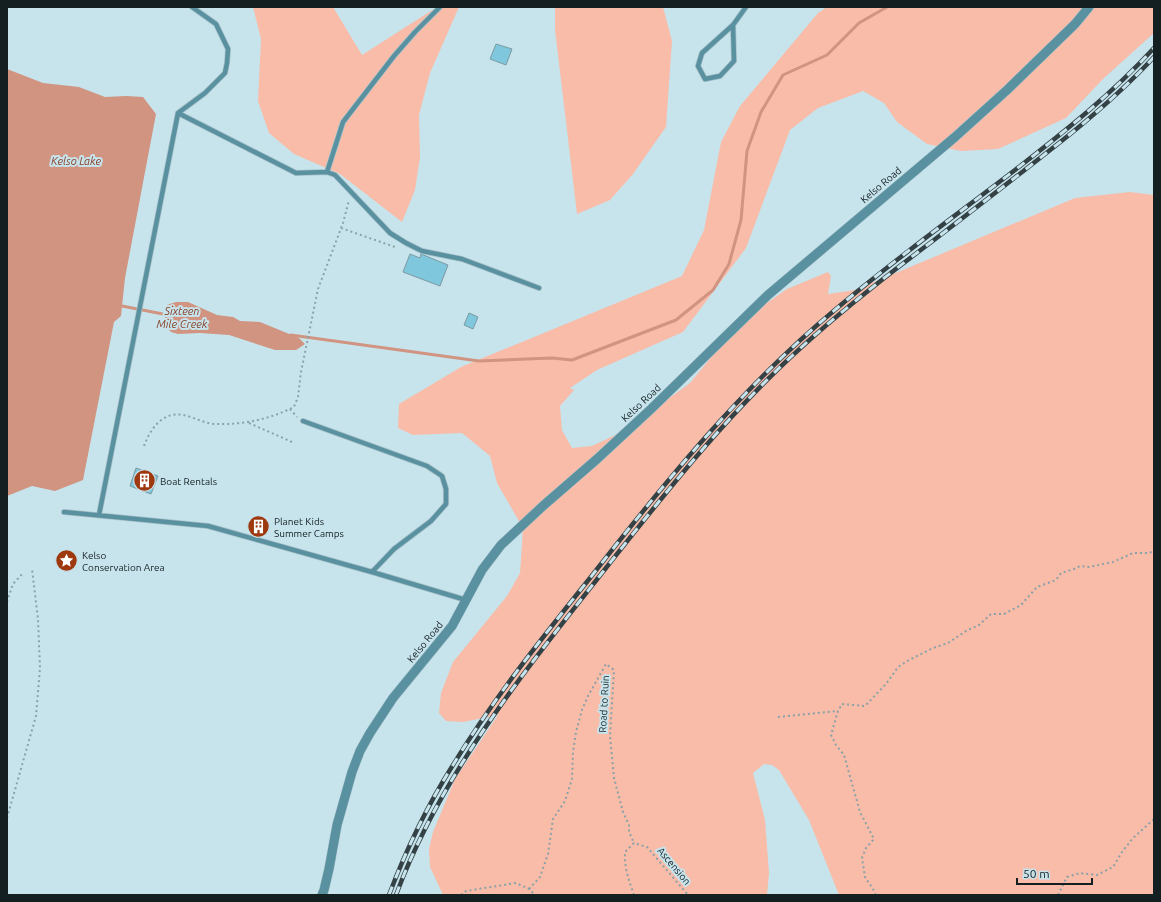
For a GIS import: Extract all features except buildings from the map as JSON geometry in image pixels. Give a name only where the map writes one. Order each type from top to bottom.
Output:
[{"type":"street","name":"Kelso Road","points":[[322,895],[337,825],[352,772],[360,751],[393,698],[452,626],[482,570],[501,545],[544,504],[651,409],[768,295],[955,137],[1007,90],[1075,24],[1089,7]]},
{"type":"lane","points":[[99,515],[178,113],[205,93],[225,73],[227,63],[228,49],[216,24],[192,7]]},
{"type":"lane","points":[[327,172],[343,122],[394,56],[440,7]]},
{"type":"lane","points":[[733,25],[734,61],[720,76],[705,78],[698,66],[702,53],[733,25],[746,7]]},
{"type":"lane","points":[[178,113],[296,173],[327,172],[335,175],[390,233],[422,251],[462,259],[539,288]]},
{"type":"lane","points":[[303,421],[427,466],[442,476],[446,488],[446,504],[431,521],[394,549],[372,572]]},
{"type":"lane","points":[[64,512],[208,526],[466,600]]},
{"type":"path","points":[[144,446],[148,435],[157,423],[172,414],[183,415],[215,424],[247,423],[282,413],[294,407],[298,397],[301,372],[318,289],[341,228],[351,192]]},
{"type":"path","points":[[341,228],[395,247]]},
{"type":"path","points":[[290,409],[295,416],[303,421]]},
{"type":"path","points":[[247,423],[292,442]]},
{"type":"path","points":[[876,895],[865,877],[862,858],[866,848],[874,839],[860,812],[844,754],[836,745],[831,735],[842,704],[865,706],[886,684],[898,667],[933,648],[948,643],[966,631],[979,625],[991,614],[1004,614],[1022,605],[1038,587],[1056,580],[1061,573],[1080,566],[1089,567],[1113,562],[1133,553],[1154,552]]},
{"type":"path","points":[[7,818],[36,716],[40,668],[38,619],[32,569]]},
{"type":"path","points":[[7,602],[13,584],[23,573]]},
{"type":"path","name":"Road to Ruin","points":[[529,889],[540,877],[548,854],[553,819],[565,801],[572,779],[573,752],[576,732],[582,710],[606,664],[614,670],[610,736],[614,778],[623,812],[629,825],[629,832],[634,843]]},
{"type":"path","points":[[778,717],[838,712]]},
{"type":"path","points":[[1058,895],[1067,876],[1080,873],[1097,875],[1113,867],[1133,838],[1154,819]]},
{"type":"path","points":[[634,843],[625,852],[624,860],[634,895]]},
{"type":"path","name":"Ascension","points":[[634,843],[647,847],[688,895]]},
{"type":"path","points":[[461,895],[466,891],[516,883],[529,889],[535,895]]},
{"type":"shaded area","points":[[253,7],[333,7],[362,55],[437,7],[459,7],[430,73],[419,115],[420,157],[415,190],[402,222],[340,174],[294,154],[269,133],[258,101],[261,39]]},
{"type":"shaded area","points":[[555,7],[663,7],[672,41],[666,127],[633,174],[610,200],[577,214],[555,30]]},
{"type":"shaded area","points":[[827,7],[1154,7],[1154,33],[1104,78],[1066,118],[998,149],[961,151],[927,144],[897,122],[884,103],[863,91],[818,108],[790,130],[746,248],[683,332],[597,370],[570,388],[574,390],[560,406],[562,430],[572,448],[592,446],[624,431],[690,383],[741,321],[787,289],[828,272],[831,276],[828,294],[855,290],[1075,198],[1130,192],[1154,195],[1154,895],[839,895],[809,820],[779,770],[772,765],[764,764],[753,773],[765,820],[769,873],[767,895],[443,895],[430,867],[429,849],[433,832],[455,779],[498,715],[463,722],[446,721],[439,713],[441,693],[453,662],[507,596],[520,573],[523,528],[497,483],[490,456],[462,433],[413,435],[398,428],[399,404],[461,367],[682,276],[704,230],[721,142],[740,106],[818,13]]},
{"type":"water","name":"Kelso Lake","points":[[7,69],[43,83],[79,87],[105,97],[143,97],[156,114],[125,278],[121,316],[114,322],[83,480],[55,491],[32,486],[7,496]]},
{"type":"water","name":"Sixteen Mile Creek","points":[[176,302],[188,302],[217,315],[233,317],[240,321],[260,322],[299,338],[305,344],[296,350],[275,350],[229,335],[200,333],[178,334],[171,332],[164,325],[167,305]]},
{"type":"waterway","points":[[291,335],[479,361],[552,358],[572,360],[676,320],[713,290],[729,264],[741,220],[747,151],[761,112],[783,75],[827,55],[859,23],[887,7]]},
{"type":"waterway","points":[[122,306],[168,315]]},
{"type":"railway","points":[[389,895],[426,812],[468,740],[518,669],[554,623],[647,506],[706,437],[768,370],[836,309],[1069,127],[1104,97],[1154,48]]},
{"type":"railway","points":[[396,895],[436,808],[460,766],[486,726],[543,648],[626,543],[674,483],[724,425],[777,370],[821,330],[852,304],[1095,114],[1154,57]]},
{"type":"place","name":"Boat Rentals","points":[[144,481]]},
{"type":"place","name":"Planet Kids Summer Camps","points":[[259,527]]},
{"type":"place","name":"Kelso Conservation Area","points":[[66,561]]}]
